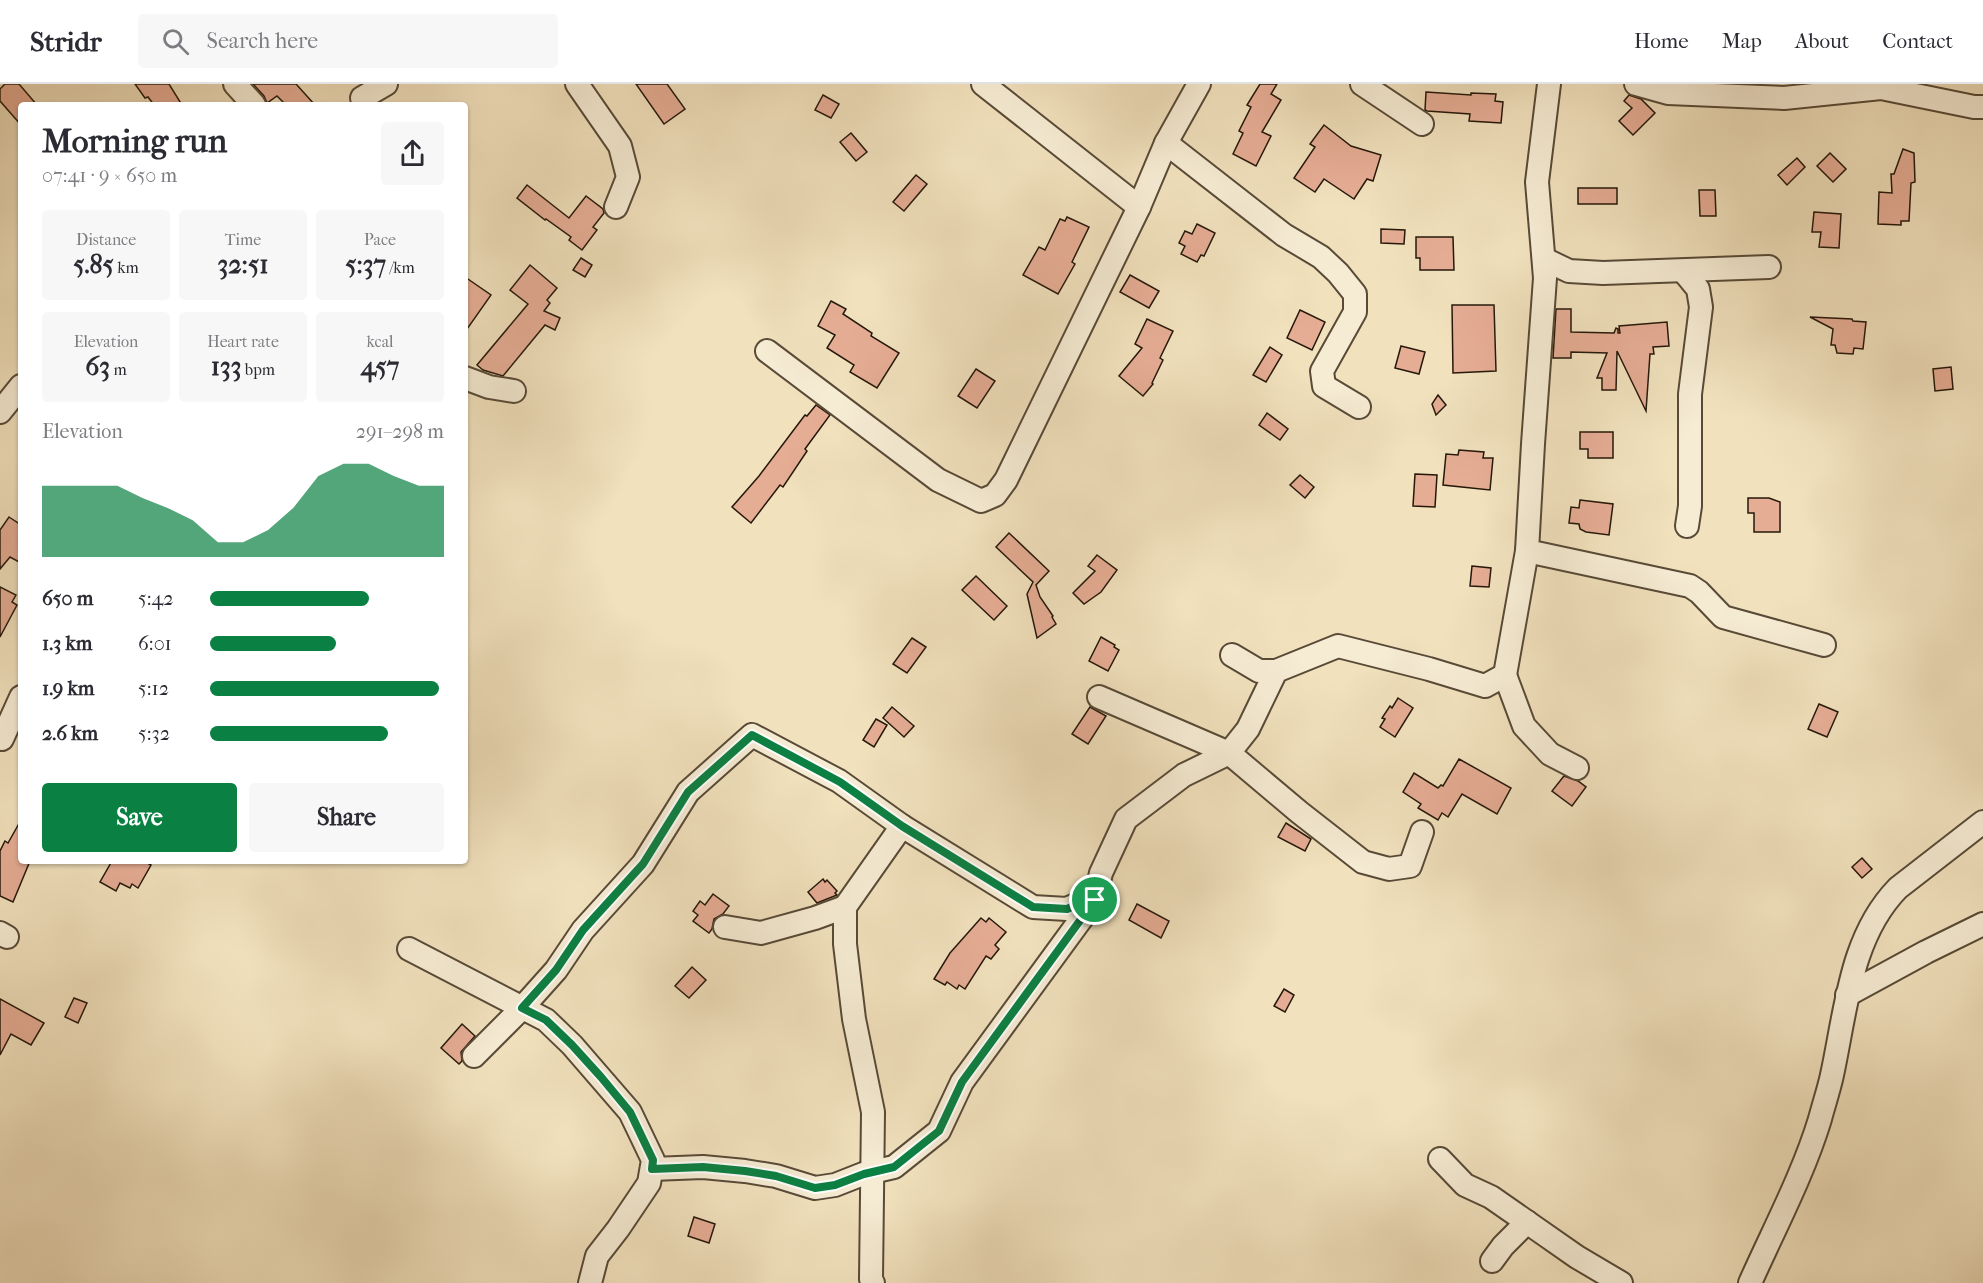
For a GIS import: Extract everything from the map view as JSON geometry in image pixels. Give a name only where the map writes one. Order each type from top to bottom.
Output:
[{"type":"street","points":[[235,84],[251,102]]},
{"type":"street","points":[[360,96],[386,84]]},
{"type":"street","points":[[577,84],[620,146],[628,177],[616,207]]},
{"type":"street","points":[[983,84],[1139,207]]},
{"type":"street","points":[[768,351],[939,480],[981,501],[995,495],[1006,480],[1139,207],[1166,143],[1199,84]]},
{"type":"street","points":[[1362,84],[1422,124]]},
{"type":"street","points":[[1549,84],[1537,182],[1545,278],[1527,551],[1505,675],[1524,726],[1550,754],[1577,768]]},
{"type":"street","points":[[1636,84],[1668,93],[1784,98],[1881,88],[1983,107]]},
{"type":"street","points":[[1166,143],[1284,236],[1321,257],[1355,294],[1355,312],[1322,371],[1324,386],[1359,407]]},
{"type":"street","points":[[1544,259],[1569,271],[1603,273],[1684,272],[1769,267]]},
{"type":"street","points":[[1684,272],[1698,289],[1701,307],[1690,394],[1690,506],[1687,526]]},
{"type":"street","points":[[468,379],[489,387],[514,391]]},
{"type":"street","points":[[0,412],[18,390]]},
{"type":"street","points":[[1527,551],[1690,585],[1723,617],[1824,645]]},
{"type":"street","points":[[1232,654],[1259,671],[1276,671],[1338,646],[1485,686],[1505,675]]},
{"type":"street","points":[[652,1169],[703,1167],[745,1171],[776,1176],[815,1188],[835,1185],[894,1167],[939,1131],[962,1082],[1095,900],[1101,873],[1126,819],[1184,776],[1229,753],[1248,729],[1276,671]]},
{"type":"street","points":[[1098,697],[1229,753],[1299,812],[1364,862],[1389,869],[1410,866],[1422,832]]},
{"type":"street","points":[[8,742],[18,707]]},
{"type":"street","points":[[474,1056],[556,970],[583,930],[643,864],[688,792],[752,735],[840,782],[902,826],[1033,907],[1067,909],[1095,900]]},
{"type":"street","points":[[1750,1283],[1797,1179],[1819,1122],[1832,1077],[1847,995],[1861,947],[1873,918],[1887,899],[1914,874],[1983,822]]},
{"type":"street","points":[[724,927],[761,933],[845,907],[902,826]]},
{"type":"street","points":[[845,907],[845,944],[854,1019],[873,1112],[871,1279],[873,1283]]},
{"type":"street","points":[[1847,995],[1983,924]]},
{"type":"street","points":[[409,949],[546,1020],[630,1112],[653,1160],[649,1183],[597,1256],[590,1283]]},
{"type":"street","points":[[1440,1159],[1465,1185],[1491,1197],[1577,1257],[1621,1283]]},
{"type":"street","points":[[1492,1261],[1503,1246],[1527,1222]]},
{"type":"building","points":[[5,84],[19,84],[34,102],[18,102],[18,122],[0,101],[0,89]]},
{"type":"building","points":[[135,84],[169,84],[180,102],[152,102],[148,97],[145,98]]},
{"type":"building","points":[[253,84],[296,84],[312,102],[283,102],[277,96],[267,102]]},
{"type":"building","points":[[636,84],[667,84],[685,109],[664,124]]},
{"type":"building","points":[[1260,84],[1277,84],[1271,94],[1281,100],[1262,132],[1271,136],[1256,166],[1233,154],[1243,133],[1239,131],[1251,107],[1247,105]]},
{"type":"building","points":[[1426,92],[1496,94],[1495,101],[1503,102],[1501,123],[1469,121],[1470,114],[1427,111],[1425,110]]},
{"type":"building","points":[[823,95],[839,104],[831,118],[815,110]]},
{"type":"building","points":[[1629,95],[1641,99],[1655,113],[1633,135],[1619,121],[1632,108],[1624,101]]},
{"type":"building","points":[[1324,125],[1351,146],[1381,155],[1373,181],[1367,179],[1354,199],[1324,179],[1315,192],[1294,178],[1315,147],[1310,144]]},
{"type":"building","points":[[851,133],[867,152],[856,161],[840,142]]},
{"type":"building","points":[[1903,149],[1914,153],[1915,182],[1911,183],[1909,221],[1901,221],[1901,225],[1878,224],[1879,192],[1892,193],[1891,174],[1894,174]]},
{"type":"building","points":[[1830,153],[1846,169],[1833,182],[1817,166]]},
{"type":"building","points":[[1797,158],[1805,167],[1787,185],[1778,175]]},
{"type":"building","points":[[916,175],[927,184],[904,211],[893,202]]},
{"type":"building","points":[[527,185],[569,218],[586,196],[603,209],[604,213],[593,227],[597,230],[582,250],[569,240],[571,237],[517,198]]},
{"type":"building","points":[[1578,188],[1617,188],[1617,204],[1578,204]]},
{"type":"building","points":[[1699,190],[1715,190],[1716,216],[1700,216]]},
{"type":"building","points":[[1814,212],[1841,214],[1839,248],[1819,247],[1821,232],[1812,232]]},
{"type":"building","points":[[1067,217],[1089,227],[1072,262],[1075,264],[1058,294],[1023,275],[1039,247],[1045,250],[1060,219],[1065,221]]},
{"type":"building","points":[[1197,224],[1215,233],[1204,256],[1201,255],[1197,262],[1181,254],[1185,246],[1179,243],[1185,231],[1192,234]]},
{"type":"building","points":[[1381,229],[1405,230],[1404,244],[1381,243]]},
{"type":"building","points":[[1416,237],[1453,237],[1454,270],[1420,270],[1420,258],[1416,258]]},
{"type":"building","points":[[581,258],[592,265],[585,277],[573,270]]},
{"type":"building","points":[[530,265],[557,288],[547,300],[550,303],[544,311],[560,318],[555,330],[545,325],[503,376],[483,370],[477,365],[528,304],[510,290]]},
{"type":"building","points":[[1130,275],[1159,291],[1149,308],[1120,292]]},
{"type":"building","points":[[468,279],[491,295],[468,328]]},
{"type":"building","points":[[831,301],[846,309],[843,314],[872,333],[871,336],[899,353],[877,388],[850,372],[854,365],[827,348],[835,335],[818,326]]},
{"type":"building","points":[[1452,305],[1494,305],[1496,371],[1453,373]]},
{"type":"building","points":[[1556,309],[1571,309],[1571,332],[1614,333],[1616,328],[1620,333],[1619,326],[1667,322],[1669,346],[1653,347],[1654,354],[1650,354],[1646,411],[1617,351],[1616,390],[1602,390],[1602,378],[1597,378],[1607,353],[1571,352],[1571,358],[1553,358]]},
{"type":"building","points":[[1300,310],[1325,322],[1312,350],[1287,338]]},
{"type":"building","points":[[1810,317],[1866,322],[1863,349],[1854,348],[1853,354],[1837,353],[1835,345],[1831,345],[1833,329]]},
{"type":"building","points":[[1147,319],[1173,331],[1160,358],[1163,360],[1153,384],[1143,396],[1119,376],[1142,348],[1135,344]]},
{"type":"building","points":[[1401,346],[1425,352],[1419,374],[1395,368]]},
{"type":"building","points":[[1270,347],[1282,355],[1266,382],[1253,375]]},
{"type":"building","points":[[1951,367],[1953,389],[1935,391],[1933,369]]},
{"type":"building","points":[[976,369],[995,381],[977,408],[958,396]]},
{"type":"building","points":[[1438,395],[1446,405],[1436,415],[1432,404]]},
{"type":"building","points":[[816,405],[830,415],[805,449],[807,451],[783,487],[780,485],[751,523],[732,507],[759,476],[805,415],[807,416]]},
{"type":"building","points":[[1267,413],[1288,429],[1280,440],[1259,425]]},
{"type":"building","points":[[1580,432],[1613,432],[1613,458],[1588,458],[1588,449],[1580,449]]},
{"type":"building","points":[[1459,450],[1484,452],[1483,458],[1493,458],[1490,490],[1443,485],[1446,454],[1458,455]]},
{"type":"building","points":[[1415,474],[1437,475],[1435,507],[1413,506]]},
{"type":"building","points":[[1300,475],[1314,487],[1305,498],[1290,485]]},
{"type":"building","points":[[1748,498],[1769,498],[1780,502],[1780,532],[1754,532],[1754,513],[1748,513]]},
{"type":"building","points":[[1580,500],[1613,504],[1609,535],[1586,532],[1580,529],[1579,524],[1569,523],[1571,507],[1579,508]]},
{"type":"building","points":[[9,517],[18,523],[18,561],[10,557],[0,569],[0,530]]},
{"type":"building","points":[[1009,533],[1049,571],[1036,585],[1040,597],[1056,624],[1037,638],[1027,594],[1033,582],[996,547]]},
{"type":"building","points":[[1097,555],[1117,570],[1101,592],[1084,604],[1073,593],[1095,571],[1088,566]]},
{"type":"building","points":[[1472,566],[1491,568],[1489,587],[1470,586]]},
{"type":"building","points":[[976,576],[1007,606],[994,620],[962,590]]},
{"type":"building","points":[[0,587],[16,595],[12,602],[17,605],[0,637]]},
{"type":"building","points":[[1101,637],[1119,650],[1108,671],[1089,661]]},
{"type":"building","points":[[912,638],[926,647],[907,673],[893,664]]},
{"type":"building","points":[[1398,698],[1413,708],[1395,737],[1380,727],[1385,719],[1382,718]]},
{"type":"building","points":[[1819,704],[1838,712],[1827,737],[1808,729]]},
{"type":"building","points":[[892,707],[914,726],[904,737],[883,718]]},
{"type":"building","points":[[1090,707],[1106,716],[1088,744],[1072,734]]},
{"type":"building","points":[[876,719],[887,725],[874,747],[863,740]]},
{"type":"building","points":[[1459,759],[1511,788],[1497,814],[1462,794],[1448,817],[1442,813],[1438,820],[1418,808],[1421,804],[1403,792],[1414,773],[1438,788],[1443,786]]},
{"type":"building","points":[[1564,776],[1586,787],[1572,806],[1552,791]]},
{"type":"building","points":[[1286,823],[1311,839],[1305,851],[1278,837]]},
{"type":"building","points":[[18,825],[18,864],[29,864],[13,902],[0,896],[0,851],[5,841],[8,843]]},
{"type":"building","points":[[1862,858],[1872,869],[1862,878],[1852,867]]},
{"type":"building","points":[[110,864],[151,865],[138,888],[132,884],[130,888],[120,883],[116,891],[100,882]]},
{"type":"building","points":[[823,879],[825,882],[827,880],[837,891],[835,893],[837,895],[817,903],[808,892]]},
{"type":"building","points":[[713,894],[729,906],[723,914],[714,919],[709,933],[693,921],[698,915],[693,911],[700,901],[705,905]]},
{"type":"building","points":[[1137,904],[1169,921],[1161,938],[1129,920]]},
{"type":"building","points":[[981,918],[986,922],[989,918],[1006,932],[995,945],[999,949],[991,959],[986,956],[965,989],[959,985],[957,989],[947,982],[945,985],[934,979],[950,953]]},
{"type":"building","points":[[692,967],[706,980],[689,998],[675,986]]},
{"type":"building","points":[[1284,989],[1294,995],[1285,1012],[1274,1006]]},
{"type":"building","points":[[74,998],[87,1003],[78,1023],[65,1017]]},
{"type":"building","points":[[0,999],[44,1023],[31,1045],[11,1034],[0,1055]]},
{"type":"building","points":[[462,1024],[475,1036],[461,1052],[462,1061],[459,1064],[441,1048]]},
{"type":"building","points":[[694,1217],[715,1224],[709,1243],[688,1236]]},
{"type":"route","points":[[752,735],[840,782],[902,826],[1033,907],[1067,909],[1095,900],[962,1082],[939,1131],[894,1167],[864,1174],[835,1185],[815,1188],[776,1176],[703,1167],[652,1169],[653,1160],[630,1112],[572,1045],[546,1020],[522,1008],[556,970],[583,930],[643,864],[688,792],[752,735]]}]
